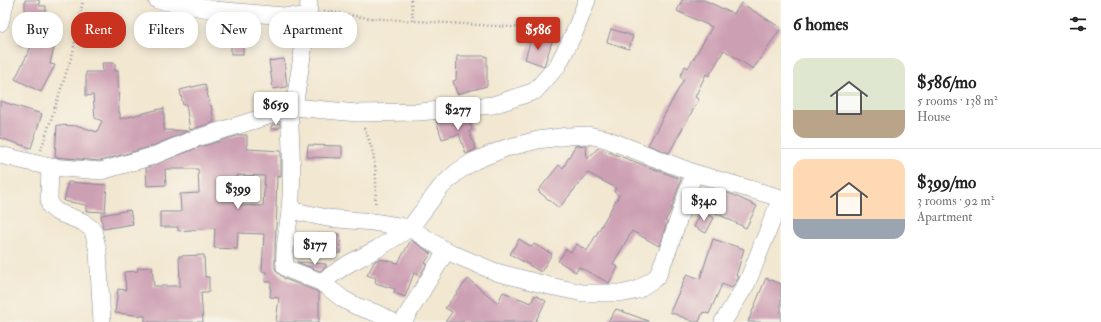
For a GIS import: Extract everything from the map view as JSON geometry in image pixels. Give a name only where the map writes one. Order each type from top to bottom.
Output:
[{"type":"street","points":[[0,23],[6,0]]},
{"type":"street","points":[[157,0],[215,10],[309,9],[292,108],[290,210],[285,250],[285,266],[295,272],[321,282],[343,299],[356,306],[376,313],[393,322]]},
{"type":"street","points":[[0,155],[43,166],[101,171],[153,156],[194,139],[292,108],[357,113],[419,112],[493,105],[535,91],[558,65],[575,31],[587,0]]},
{"type":"street","points":[[321,282],[348,264],[410,228],[441,187],[457,172],[474,161],[506,148],[538,140],[588,135],[606,140],[694,173],[781,198],[747,283],[723,322]]},
{"type":"street","points":[[43,166],[50,206],[56,212],[83,222],[93,230],[98,251],[102,322]]},
{"type":"street","points":[[290,210],[327,218],[373,222],[410,228],[446,251],[496,272],[583,293],[612,293],[638,290],[657,277],[668,250],[694,173]]},
{"type":"street","points":[[403,322],[446,251]]},
{"type":"path","points":[[43,166],[73,52],[83,0]]},
{"type":"path","points":[[411,0],[413,21]]},
{"type":"path","points":[[309,9],[368,18],[575,31]]},
{"type":"path","points":[[357,113],[374,157],[376,187],[373,222]]},
{"type":"building","points":[[25,0],[39,0],[40,6],[46,6],[46,12],[25,12]]},
{"type":"building","points":[[682,0],[704,0],[734,14],[741,3],[781,28],[753,69],[724,50],[709,76],[706,74],[695,97],[699,99],[669,153],[648,145],[684,79],[680,77],[685,66],[688,68],[712,27],[677,11]]},
{"type":"building","points":[[611,29],[633,36],[629,49],[607,42]]},
{"type":"building","points":[[532,36],[552,42],[544,66],[525,59]]},
{"type":"building","points":[[30,48],[54,48],[50,64],[55,65],[41,92],[15,79]]},
{"type":"building","points":[[231,48],[243,48],[243,54],[231,54]]},
{"type":"building","points":[[457,56],[487,56],[487,86],[457,94],[453,81],[456,80]]},
{"type":"building","points":[[284,59],[287,87],[273,89],[269,61]]},
{"type":"building","points":[[102,63],[115,63],[115,71],[118,71],[120,119],[164,108],[164,130],[188,131],[150,147],[100,161],[55,157],[57,125],[79,126],[97,132],[102,121],[95,118],[93,95],[86,96],[86,72],[103,72]]},
{"type":"building","points":[[205,84],[214,122],[190,130],[186,104],[183,105],[180,90]]},
{"type":"building","points":[[0,101],[42,114],[31,148],[0,138]]},
{"type":"building","points":[[468,117],[472,130],[469,131],[476,149],[466,154],[459,134],[442,139],[436,120]]},
{"type":"building","points":[[280,123],[280,128],[271,129],[271,126]]},
{"type":"building","points":[[240,135],[247,135],[247,149],[281,151],[281,177],[277,176],[275,268],[277,272],[285,279],[319,293],[319,322],[276,322],[279,298],[270,297],[271,282],[265,282],[266,272],[262,271],[264,234],[238,233],[237,249],[214,248],[215,228],[178,231],[178,227],[160,227],[160,212],[181,212],[180,194],[199,193],[198,169],[165,169],[166,185],[147,186],[146,168],[197,148]],"holes":[[[237,175],[265,176],[263,206],[237,205]]]},
{"type":"building","points":[[308,145],[342,146],[342,158],[307,157]]},
{"type":"building","points":[[586,145],[587,159],[598,148],[681,179],[671,210],[665,221],[667,222],[659,246],[632,231],[613,264],[618,267],[609,283],[579,267],[576,272],[558,261],[566,249],[571,252],[577,244],[587,251],[619,195],[614,192],[616,188],[588,173],[559,208],[538,191],[559,165],[563,168],[575,146]]},
{"type":"building","points":[[68,182],[107,185],[105,212],[86,211],[86,205],[64,201]]},
{"type":"building","points":[[724,192],[757,206],[746,228],[714,212]]},
{"type":"building","points":[[130,210],[133,224],[103,229],[101,215]]},
{"type":"building","points":[[702,211],[714,218],[706,233],[694,227]]},
{"type":"building","points":[[316,234],[340,234],[341,253],[317,254]]},
{"type":"building","points":[[519,239],[532,247],[534,244],[552,254],[541,272],[510,254]]},
{"type":"building","points":[[713,239],[744,249],[736,276],[739,277],[732,288],[722,284],[709,314],[703,312],[699,322],[694,322],[670,312],[687,274],[700,279]]},
{"type":"building","points":[[411,240],[431,253],[425,263],[427,264],[419,276],[414,273],[405,297],[394,293],[395,289],[375,283],[376,278],[367,275],[375,261],[380,259],[398,263]]},
{"type":"building","points":[[204,255],[205,277],[209,277],[209,292],[201,292],[203,322],[145,322],[145,316],[115,313],[118,289],[126,290],[124,272],[138,271],[137,268],[152,267],[154,286],[180,286],[179,256]]},
{"type":"building","points":[[297,262],[326,264],[326,267],[320,271]]},
{"type":"building","points":[[766,278],[781,284],[781,322],[748,322]]},
{"type":"building","points":[[468,279],[498,303],[503,292],[531,303],[535,295],[546,301],[535,322],[445,322],[452,312],[445,308]]},
{"type":"building","points":[[616,309],[648,321],[648,322],[608,322]]}]
